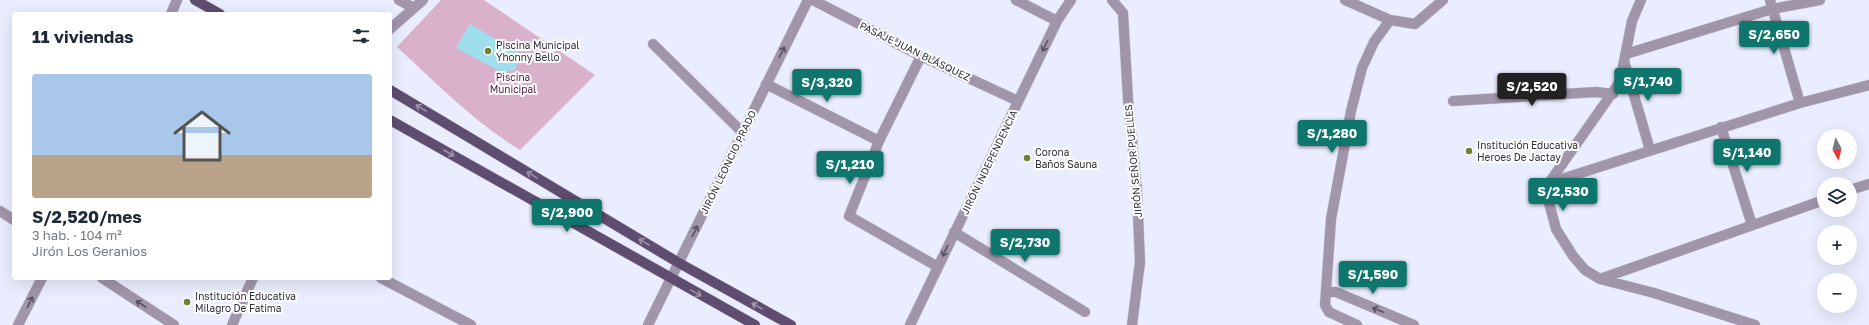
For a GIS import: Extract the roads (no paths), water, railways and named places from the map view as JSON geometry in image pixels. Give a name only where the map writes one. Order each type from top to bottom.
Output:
[{"type":"main road","points":[[195,0],[216,12]]},
{"type":"main road","points":[[392,91],[679,263],[791,325]]},
{"type":"main road","points":[[392,121],[755,325]]},
{"type":"street","points":[[171,12],[177,0]]},
{"type":"street","points":[[399,0],[414,8]]},
{"type":"street","points":[[392,27],[423,0]]},
{"type":"street","name":"JIRÓN LEONCIO PRADO","points":[[648,325],[808,0]]},
{"type":"street","name":"PASAJE JUAN BLÁSQUEZ","points":[[813,0],[921,56],[1018,101]]},
{"type":"street","points":[[1016,0],[1057,21]]},
{"type":"street","name":"JIRÓN INDEPENDENCIA","points":[[910,325],[1057,21],[1071,0]]},
{"type":"street","name":"JIRÓN SEÑOR PUELLES","points":[[1112,0],[1123,13],[1136,191],[1140,262],[1132,325]]},
{"type":"street","points":[[1345,0],[1390,20],[1415,24],[1443,0]]},
{"type":"street","points":[[1642,0],[1632,21],[1620,81],[1613,94],[1550,183],[1549,203],[1556,229],[1573,256],[1585,270],[1600,279],[1654,293],[1755,325]]},
{"type":"street","points":[[1625,57],[1771,4],[1820,0]]},
{"type":"street","points":[[1771,4],[1800,103]]},
{"type":"street","points":[[1357,325],[1329,312],[1325,305],[1331,219],[1351,111],[1362,68],[1374,42],[1390,20]]},
{"type":"street","points":[[653,44],[742,132]]},
{"type":"street","points":[[921,56],[879,141],[849,216],[938,267]]},
{"type":"street","points":[[1625,57],[1650,150]]},
{"type":"street","points":[[766,84],[879,141]]},
{"type":"street","points":[[1550,183],[1721,127],[1800,103],[1869,85]]},
{"type":"street","points":[[1453,101],[1596,92],[1613,94]]},
{"type":"street","points":[[1721,127],[1752,225]]},
{"type":"street","points":[[1857,188],[1869,184]]},
{"type":"street","points":[[1600,279],[1817,202]]},
{"type":"street","points":[[0,211],[12,219]]},
{"type":"street","points":[[954,232],[1085,312]]},
{"type":"street","points":[[18,325],[41,280]]},
{"type":"street","points":[[105,280],[174,325]]},
{"type":"street","points":[[232,325],[252,280]]},
{"type":"street","points":[[385,280],[471,325]]},
{"type":"street","points":[[1326,292],[1336,292],[1414,325]]},
{"type":"water","name":"Piscina Municipal Yhonny Bello","points":[[470,24],[519,53],[516,69],[512,71],[509,70],[505,74],[456,48]]},
{"type":"place","name":"Piscina Municipal Yhonny Bello","points":[[488,51]]},
{"type":"place","name":"Institución Educativa Heroes De Jactay","points":[[1469,151]]},
{"type":"place","name":"Corona Baños Sauna","points":[[1027,158]]},
{"type":"place","name":"Institución Educativa Milagro De Fatima","points":[[187,302]]},
{"type":"park label","name":"Piscina Municipal","points":[[513,82]]}]
